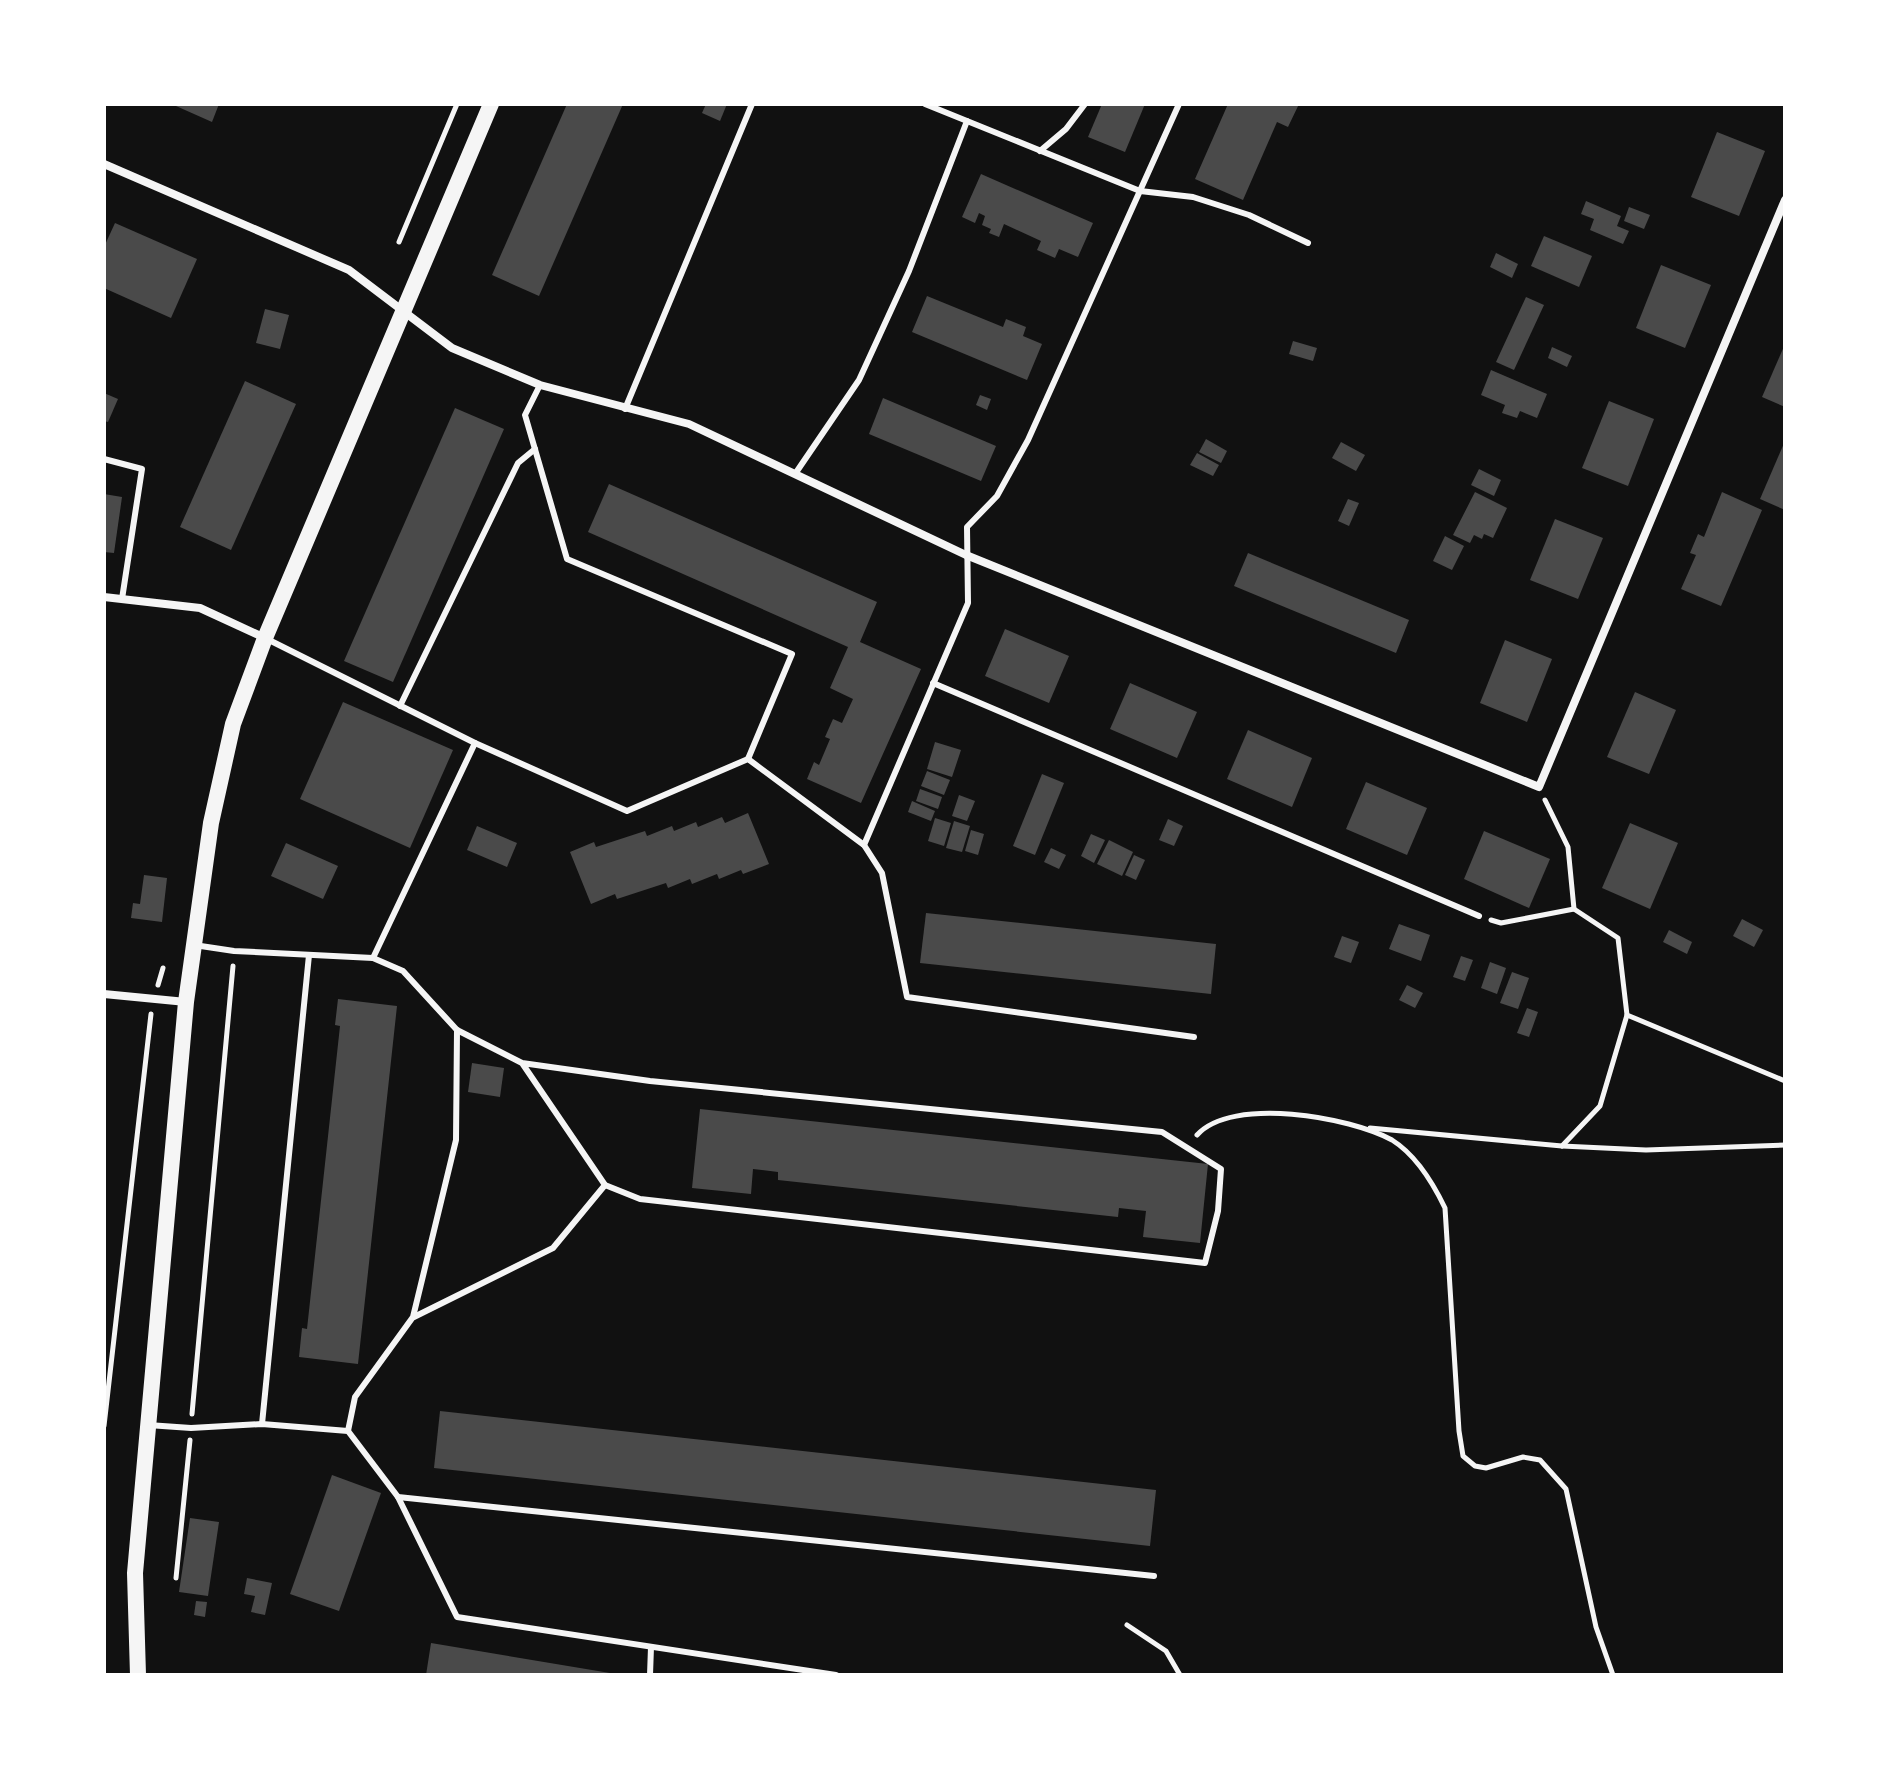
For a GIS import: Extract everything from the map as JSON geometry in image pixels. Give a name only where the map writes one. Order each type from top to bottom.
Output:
[{"type":"main road","points":[[138,1675],[135,1573],[186,1002],[211,823],[233,724],[265,638],[491,104]]},
{"type":"street","points":[[104,164],[349,270],[452,348],[540,385],[689,424],[966,555],[1539,787],[1785,200]]},
{"type":"street","points":[[104,597],[200,608],[265,638]]},
{"type":"street","points":[[104,994],[186,1002]]},
{"type":"lane","points":[[625,409],[752,104]]},
{"type":"lane","points":[[925,104],[1140,191],[1193,197],[1249,215],[1308,243]]},
{"type":"lane","points":[[1040,151],[1066,129],[1085,104]]},
{"type":"lane","points":[[864,845],[968,603],[967,527],[997,496],[1028,440],[1179,104]]},
{"type":"lane","points":[[795,474],[859,380],[909,271],[967,121]]},
{"type":"lane","points":[[265,638],[475,743],[627,811],[748,759],[792,654],[567,559],[525,415],[540,385]]},
{"type":"lane","points":[[400,706],[518,463],[535,449]]},
{"type":"lane","points":[[104,459],[142,469],[122,599]]},
{"type":"lane","points":[[933,683],[1479,916]]},
{"type":"lane","points":[[373,958],[475,743]]},
{"type":"lane","points":[[748,759],[864,845],[882,873],[907,997],[1194,1037]]},
{"type":"lane","points":[[194,945],[234,951],[373,958],[403,971],[457,1030],[522,1063],[650,1081],[1162,1132],[1221,1169],[1218,1211],[1205,1263],[640,1199],[605,1185],[522,1063]]},
{"type":"lane","points":[[262,1424],[309,955]]},
{"type":"lane","points":[[348,1431],[355,1397],[413,1317],[456,1140],[457,1030]]},
{"type":"lane","points":[[413,1317],[553,1248],[605,1185]]},
{"type":"lane","points":[[148,1425],[191,1428],[262,1424],[348,1431],[398,1497],[457,1617],[836,1675]]},
{"type":"lane","points":[[398,1497],[1154,1576]]},
{"type":"lane","points":[[650,1675],[651,1647]]},
{"type":"path","points":[[399,242],[457,104]]},
{"type":"path","points":[[1539,787],[1568,847],[1574,909]]},
{"type":"path","points":[[1479,916],[1501,923],[1574,909],[1618,938],[1627,1015],[1600,1106],[1562,1146]]},
{"type":"path","points":[[176,1578],[234,951]]},
{"type":"path","points":[[156,993],[163,968]]},
{"type":"path","points":[[104,1426],[152,1005]]},
{"type":"path","points":[[1627,1015],[1785,1081]]},
{"type":"path","points":[[1191,1150],[1197,1133],[1216,1121],[1250,1114],[1304,1117],[1365,1127],[1562,1146],[1646,1150],[1785,1145]]},
{"type":"path","points":[[1365,1127],[1394,1142],[1418,1163],[1436,1188],[1445,1208],[1463,1456],[1475,1466],[1486,1468],[1523,1457],[1540,1460],[1566,1489],[1596,1627],[1613,1675]]},
{"type":"path","points":[[1127,1625],[1166,1651],[1180,1672]]},
{"type":"building","points":[[177,104],[219,104],[212,122]]},
{"type":"building","points":[[567,104],[623,104],[539,296],[492,275]]},
{"type":"building","points":[[706,104],[727,104],[720,121],[702,113]]},
{"type":"building","points":[[1102,104],[1145,104],[1125,152],[1088,137]]},
{"type":"building","points":[[1228,104],[1299,104],[1288,127],[1277,122],[1243,200],[1195,179]]},
{"type":"building","points":[[1717,132],[1765,151],[1739,216],[1691,197]]},
{"type":"building","points":[[981,174],[1093,223],[1078,257],[1059,249],[1055,258],[1037,250],[1041,241],[1004,224],[999,237],[989,233],[991,229],[982,225],[985,216],[979,213],[975,223],[962,217]]},
{"type":"building","points":[[1586,201],[1621,216],[1617,226],[1629,231],[1623,244],[1590,230],[1594,219],[1581,214]]},
{"type":"building","points":[[1629,207],[1650,215],[1644,229],[1624,221]]},
{"type":"building","points":[[115,223],[197,259],[171,318],[104,288],[104,247]]},
{"type":"building","points":[[1544,236],[1592,256],[1579,287],[1531,266]]},
{"type":"building","points":[[1496,253],[1518,264],[1512,278],[1490,267]]},
{"type":"building","points":[[1661,265],[1711,285],[1685,348],[1636,328]]},
{"type":"building","points":[[927,296],[1003,327],[1006,319],[1026,327],[1023,336],[1042,344],[1027,380],[912,332]]},
{"type":"building","points":[[1526,297],[1544,305],[1514,370],[1496,362]]},
{"type":"building","points":[[265,309],[289,315],[280,349],[256,343]]},
{"type":"building","points":[[1293,341],[1317,348],[1313,361],[1289,354]]},
{"type":"building","points":[[1785,344],[1785,407],[1762,397]]},
{"type":"building","points":[[1552,347],[1572,356],[1567,367],[1548,358]]},
{"type":"building","points":[[1491,370],[1547,394],[1537,418],[1520,411],[1517,418],[1502,413],[1505,405],[1481,395]]},
{"type":"building","points":[[245,381],[296,404],[231,550],[180,527]]},
{"type":"building","points":[[104,393],[118,399],[108,422],[104,421]]},
{"type":"building","points":[[980,395],[991,399],[987,410],[976,405]]},
{"type":"building","points":[[883,398],[996,446],[981,481],[869,434]]},
{"type":"building","points":[[1609,401],[1654,419],[1628,486],[1582,468]]},
{"type":"building","points":[[455,408],[504,429],[393,682],[344,661]]},
{"type":"building","points":[[1206,439],[1227,451],[1221,463],[1199,452]]},
{"type":"building","points":[[1785,441],[1785,510],[1760,499]]},
{"type":"building","points":[[1341,442],[1365,455],[1356,471],[1332,458]]},
{"type":"building","points":[[1197,453],[1219,465],[1213,476],[1190,465]]},
{"type":"building","points":[[1479,469],[1501,480],[1494,496],[1471,485]]},
{"type":"building","points":[[609,484],[877,602],[860,642],[921,669],[861,803],[807,779],[814,762],[819,765],[830,739],[825,737],[833,719],[842,723],[853,699],[830,688],[848,647],[588,532]]},
{"type":"building","points":[[1475,492],[1507,508],[1493,538],[1484,534],[1482,539],[1474,535],[1470,543],[1453,535]]},
{"type":"building","points":[[1722,492],[1762,510],[1721,606],[1681,589],[1696,555],[1690,553],[1698,534],[1704,537]]},
{"type":"building","points":[[104,494],[122,497],[114,553],[104,552]]},
{"type":"building","points":[[1348,499],[1359,503],[1349,526],[1338,521]]},
{"type":"building","points":[[1555,519],[1603,538],[1578,599],[1530,580]]},
{"type":"building","points":[[1445,536],[1464,546],[1452,570],[1433,561]]},
{"type":"building","points":[[1248,553],[1409,620],[1396,653],[1234,586]]},
{"type":"building","points":[[1005,629],[1069,656],[1049,703],[985,676]]},
{"type":"building","points":[[1505,640],[1552,659],[1527,722],[1480,703]]},
{"type":"building","points":[[1130,683],[1197,712],[1177,758],[1110,729]]},
{"type":"building","points":[[1635,692],[1676,710],[1649,774],[1607,757]]},
{"type":"building","points":[[343,702],[453,750],[410,848],[300,799]]},
{"type":"building","points":[[1248,730],[1312,758],[1292,807],[1227,779]]},
{"type":"building","points":[[935,742],[961,750],[952,777],[927,769]]},
{"type":"building","points":[[927,771],[950,780],[944,795],[921,786]]},
{"type":"building","points":[[1042,774],[1064,783],[1035,855],[1013,846]]},
{"type":"building","points":[[1366,782],[1427,808],[1407,855],[1346,829]]},
{"type":"building","points":[[920,789],[942,797],[938,809],[916,801]]},
{"type":"building","points":[[959,795],[975,801],[967,821],[952,816]]},
{"type":"building","points":[[912,801],[935,811],[931,821],[908,812]]},
{"type":"building","points":[[748,813],[769,864],[743,874],[741,870],[719,879],[717,874],[692,884],[690,879],[668,888],[666,883],[617,899],[615,894],[591,904],[570,852],[594,842],[596,847],[645,831],[647,836],[672,826],[674,831],[696,822],[698,827],[722,817],[725,823]]},
{"type":"building","points":[[935,818],[951,823],[944,846],[928,841]]},
{"type":"building","points":[[1168,819],[1183,826],[1174,846],[1159,840]]},
{"type":"building","points":[[954,821],[970,826],[962,852],[946,848]]},
{"type":"building","points":[[1630,823],[1678,843],[1650,909],[1602,888]]},
{"type":"building","points":[[477,826],[517,843],[507,867],[467,850]]},
{"type":"building","points":[[971,830],[984,834],[978,855],[965,851]]},
{"type":"building","points":[[1484,831],[1550,859],[1529,908],[1464,879]]},
{"type":"building","points":[[1091,834],[1105,840],[1094,863],[1081,856]]},
{"type":"building","points":[[1109,840],[1133,852],[1122,876],[1097,864]]},
{"type":"building","points":[[286,843],[338,866],[323,899],[271,876]]},
{"type":"building","points":[[1051,848],[1066,855],[1059,869],[1044,862]]},
{"type":"building","points":[[1134,855],[1145,860],[1136,880],[1125,875]]},
{"type":"building","points":[[144,875],[167,878],[162,922],[131,918],[133,903],[140,904]]},
{"type":"building","points":[[926,913],[1216,944],[1211,994],[920,963]]},
{"type":"building","points":[[1742,919],[1763,930],[1754,947],[1733,936]]},
{"type":"building","points":[[1399,924],[1430,935],[1421,961],[1389,949]]},
{"type":"building","points":[[1669,930],[1692,942],[1687,954],[1663,942]]},
{"type":"building","points":[[1342,936],[1359,942],[1351,963],[1334,957]]},
{"type":"building","points":[[1461,956],[1473,960],[1465,981],[1453,977]]},
{"type":"building","points":[[1490,962],[1506,968],[1497,994],[1481,988]]},
{"type":"building","points":[[1512,972],[1529,978],[1518,1009],[1500,1003]]},
{"type":"building","points":[[1407,985],[1423,993],[1415,1008],[1399,1000]]},
{"type":"building","points":[[338,999],[397,1006],[358,1364],[299,1357],[302,1328],[307,1329],[340,1026],[335,1025]]},
{"type":"building","points":[[1527,1008],[1538,1012],[1529,1037],[1517,1033]]},
{"type":"building","points":[[472,1063],[504,1068],[500,1097],[468,1092]]},
{"type":"building","points":[[700,1109],[1208,1164],[1200,1243],[1143,1237],[1146,1211],[1119,1208],[1118,1217],[778,1180],[778,1172],[753,1169],[751,1194],[692,1188]]},
{"type":"building","points":[[440,1411],[1156,1490],[1150,1546],[434,1468]]},
{"type":"building","points":[[332,1475],[381,1493],[339,1611],[290,1594]]},
{"type":"building","points":[[190,1518],[219,1522],[208,1596],[179,1592]]},
{"type":"building","points":[[247,1578],[272,1583],[265,1615],[251,1612],[255,1596],[244,1594]]},
{"type":"building","points":[[196,1601],[207,1602],[205,1617],[194,1615]]},
{"type":"building","points":[[431,1643],[610,1673],[610,1675],[426,1675]]}]
